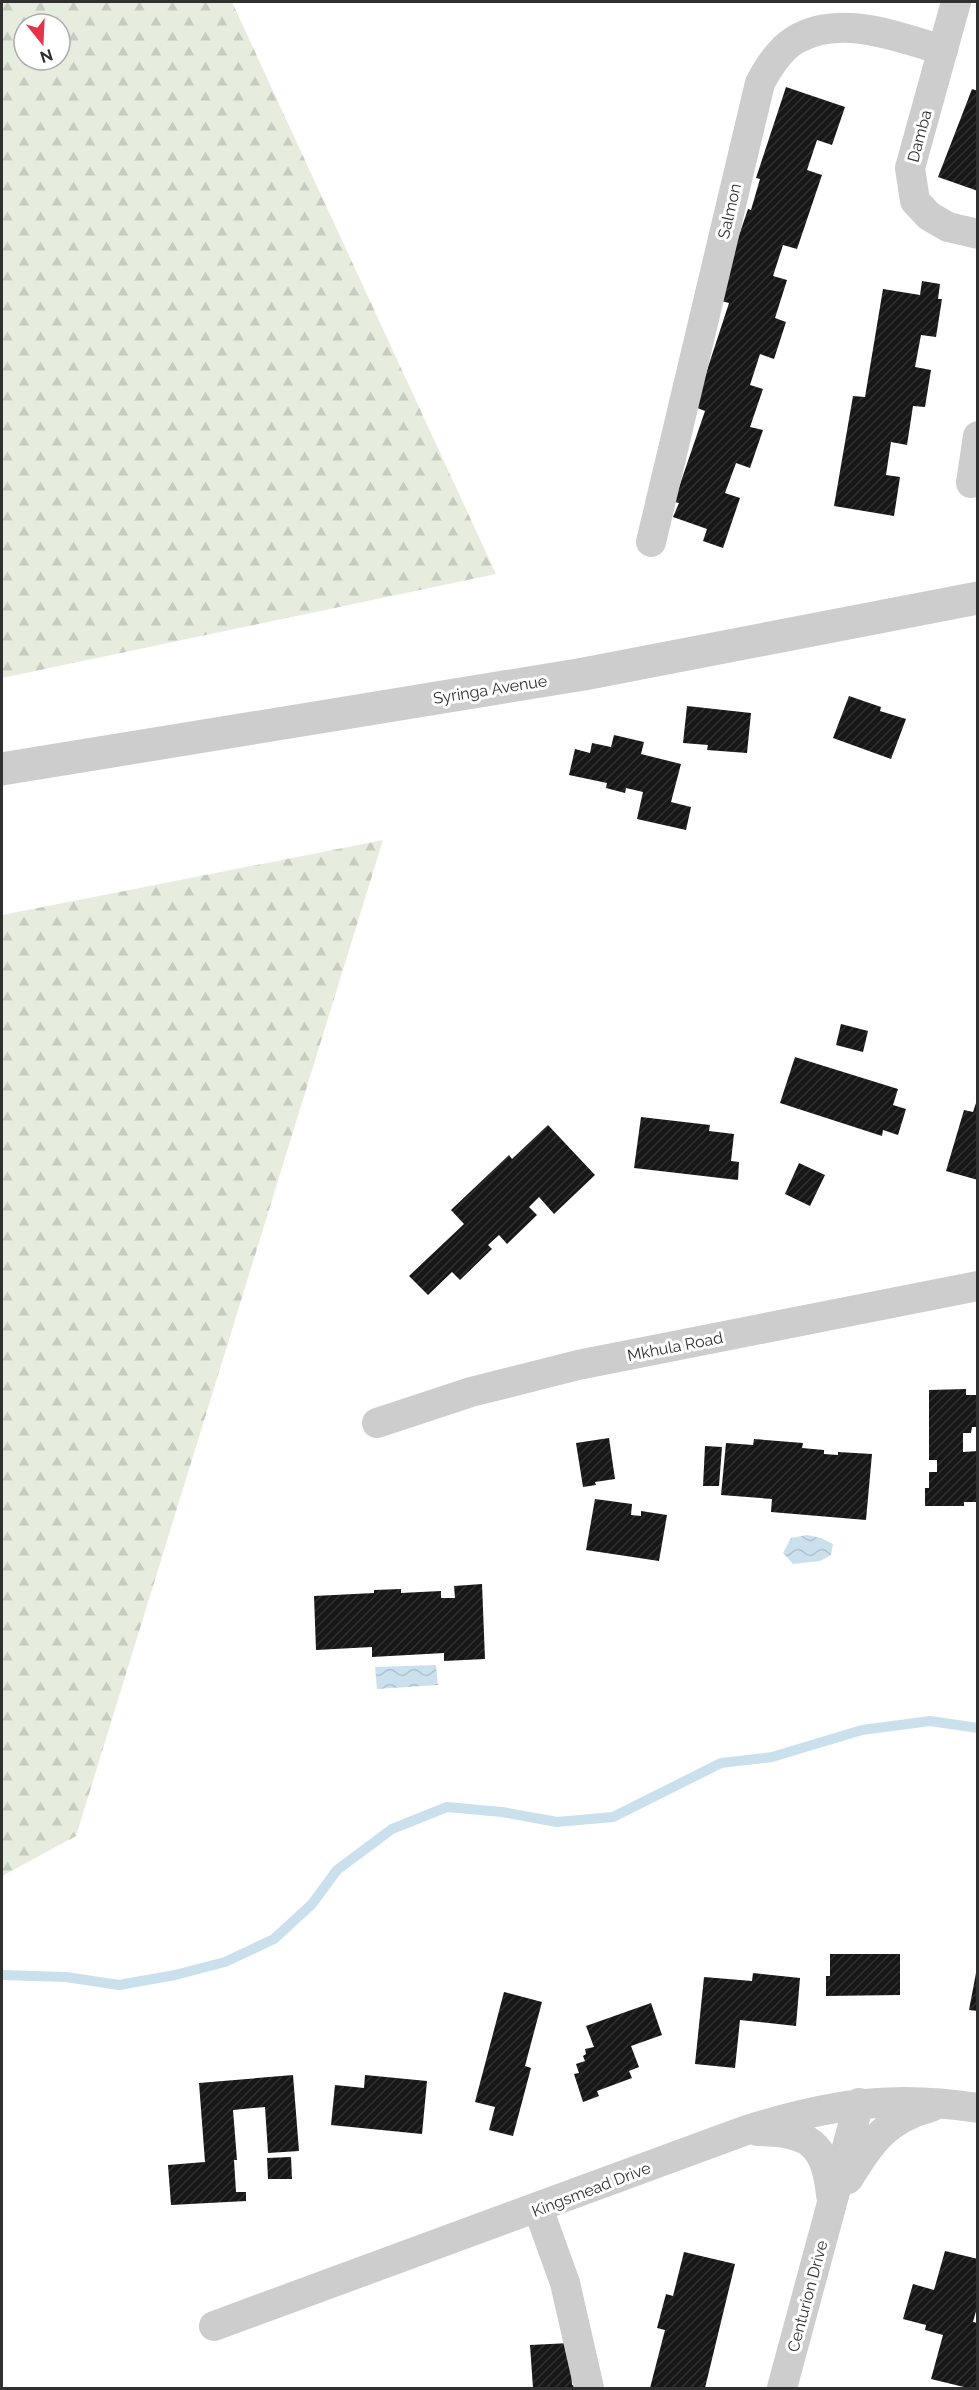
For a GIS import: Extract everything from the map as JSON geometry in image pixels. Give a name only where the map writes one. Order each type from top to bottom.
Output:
[{"type":"street","name":"Damba","points":[[956,2],[910,168],[915,201],[929,216],[948,227],[978,234]]},
{"type":"street","name":"Salmon","points":[[651,542],[760,82],[771,63],[793,40],[815,31],[854,27],[889,34],[943,50]]},
{"type":"street","points":[[971,483],[978,436]]},
{"type":"street","name":"Syringa Avenue","points":[[2,769],[584,674],[978,598]]},
{"type":"street","name":"Mkhula Road","points":[[377,1423],[471,1392],[578,1365],[978,1286]]},
{"type":"street","name":"Kingsmead Drive","points":[[214,2326],[778,2120],[859,2103],[899,2101],[948,2103],[978,2108]]},
{"type":"street","name":"Centurion Drive","points":[[782,2388],[859,2103]]},
{"type":"street","name":"Centurion Drive","points":[[832,2204],[865,2151],[885,2128],[912,2112],[948,2103]]},
{"type":"street","name":"Centurion Drive","points":[[744,2131],[781,2131],[814,2144],[822,2154],[828,2169],[832,2204]]},
{"type":"street","points":[[538,2208],[565,2283],[589,2388]]},
{"type":"green space","points":[[2,2],[232,2],[496,574],[2,678]]},
{"type":"green space","points":[[383,840],[76,1836],[2,1876],[2,915]]},
{"type":"water","points":[[807,1535],[833,1544],[831,1555],[820,1561],[793,1564],[783,1553],[791,1538]]},
{"type":"water","points":[[436,1665],[438,1685],[377,1689],[375,1667]]},
{"type":"building","points":[[786,87],[845,107],[832,145],[817,140],[807,170],[822,175],[797,249],[783,245],[773,276],[787,280],[775,318],[786,322],[774,359],[760,354],[750,385],[763,389],[750,427],[763,430],[750,468],[736,463],[725,493],[740,498],[723,548],[703,541],[707,529],[673,517],[679,503],[674,502],[705,411],[695,407],[729,303],[717,300],[748,209],[751,210],[760,179],[756,178]]},
{"type":"building","points":[[972,89],[978,91],[978,191],[938,177]]},
{"type":"building","points":[[922,281],[940,284],[938,299],[942,299],[936,337],[921,335],[915,367],[931,370],[925,407],[913,406],[907,445],[891,442],[886,475],[900,477],[894,516],[834,506],[853,396],[865,397],[883,289],[920,295]]},
{"type":"building","points":[[849,696],[881,707],[880,711],[906,719],[891,759],[833,738]]},
{"type":"building","points":[[687,706],[751,713],[747,753],[707,750],[708,745],[683,743]]},
{"type":"building","points":[[614,735],[644,742],[641,754],[681,764],[671,802],[691,807],[686,830],[637,819],[643,792],[626,788],[625,793],[606,788],[607,783],[569,775],[575,749],[590,753],[592,743],[611,747]]},
{"type":"building","points":[[841,1024],[868,1031],[863,1052],[836,1045]]},
{"type":"building","points":[[795,1057],[898,1089],[893,1105],[906,1109],[898,1135],[883,1130],[882,1136],[780,1103]]},
{"type":"building","points":[[978,1097],[978,1180],[946,1171],[964,1110],[973,1112]]},
{"type":"building","points":[[641,1117],[710,1125],[709,1131],[734,1134],[731,1161],[739,1162],[738,1180],[634,1168]]},
{"type":"building","points":[[548,1125],[595,1175],[554,1214],[539,1197],[529,1207],[537,1215],[507,1244],[499,1235],[488,1245],[492,1249],[460,1280],[452,1272],[428,1295],[409,1276],[464,1224],[451,1210],[509,1155],[512,1159]]},
{"type":"building","points":[[799,1163],[825,1175],[810,1206],[785,1194]]},
{"type":"building","points":[[966,1389],[966,1395],[978,1395],[978,1427],[972,1427],[971,1433],[963,1433],[963,1452],[978,1451],[978,1502],[964,1502],[964,1506],[925,1506],[925,1488],[929,1488],[929,1472],[937,1472],[937,1460],[929,1460],[929,1390]]},
{"type":"building","points":[[609,1438],[615,1479],[595,1482],[596,1485],[583,1487],[576,1443]]},
{"type":"building","points":[[754,1439],[803,1443],[802,1448],[824,1450],[824,1454],[838,1455],[838,1452],[872,1454],[866,1520],[771,1512],[772,1499],[721,1495],[726,1443],[753,1445]]},
{"type":"building","points":[[705,1446],[722,1447],[719,1486],[703,1486]]},
{"type":"building","points":[[595,1499],[632,1504],[631,1515],[641,1516],[641,1511],[667,1515],[659,1561],[586,1550]]},
{"type":"building","points":[[482,1584],[485,1659],[444,1661],[444,1653],[372,1657],[372,1647],[316,1650],[314,1596],[374,1593],[374,1590],[401,1589],[401,1593],[441,1591],[441,1598],[455,1598],[454,1586]]},
{"type":"building","points":[[830,1954],[900,1954],[900,1995],[826,1996],[826,1976],[830,1976]]},
{"type":"building","points":[[753,1973],[800,1978],[796,2026],[740,2020],[735,2068],[695,2064],[704,1977],[752,1981]]},
{"type":"building","points":[[976,1973],[978,1973],[978,2011],[969,2010]]},
{"type":"building","points":[[504,1992],[542,2002],[525,2066],[531,2068],[513,2136],[489,2130],[495,2107],[475,2102]]},
{"type":"building","points":[[651,2003],[662,2035],[631,2046],[639,2067],[629,2071],[632,2078],[597,2091],[599,2096],[583,2102],[574,2074],[579,2073],[576,2064],[585,2061],[583,2056],[586,2054],[585,2049],[594,2047],[586,2026]]},
{"type":"building","points":[[293,2075],[299,2151],[268,2153],[265,2107],[233,2110],[237,2160],[234,2160],[236,2192],[246,2192],[246,2201],[171,2205],[168,2165],[205,2162],[199,2083]]},
{"type":"building","points":[[365,2075],[427,2081],[422,2134],[331,2125],[335,2085],[364,2088]]},
{"type":"building","points":[[291,2157],[292,2179],[268,2179],[267,2158]]},
{"type":"building","points":[[945,2251],[978,2259],[978,2304],[973,2322],[978,2323],[978,2388],[968,2388],[931,2379],[943,2335],[925,2330],[926,2325],[903,2319],[913,2284],[934,2290]]},
{"type":"building","points":[[684,2252],[735,2264],[705,2388],[650,2388],[665,2330],[657,2328],[666,2294],[673,2296]]},
{"type":"building","points":[[570,2343],[572,2385],[576,2385],[576,2388],[533,2388],[530,2345]]},
{"type":"waterway","points":[[2,1975],[66,1977],[119,1985],[175,1975],[225,1962],[274,1939],[312,1904],[337,1870],[392,1829],[447,1807],[502,1812],[557,1822],[613,1817],[721,1763],[772,1757],[862,1730],[930,1721],[978,1728]]}]
